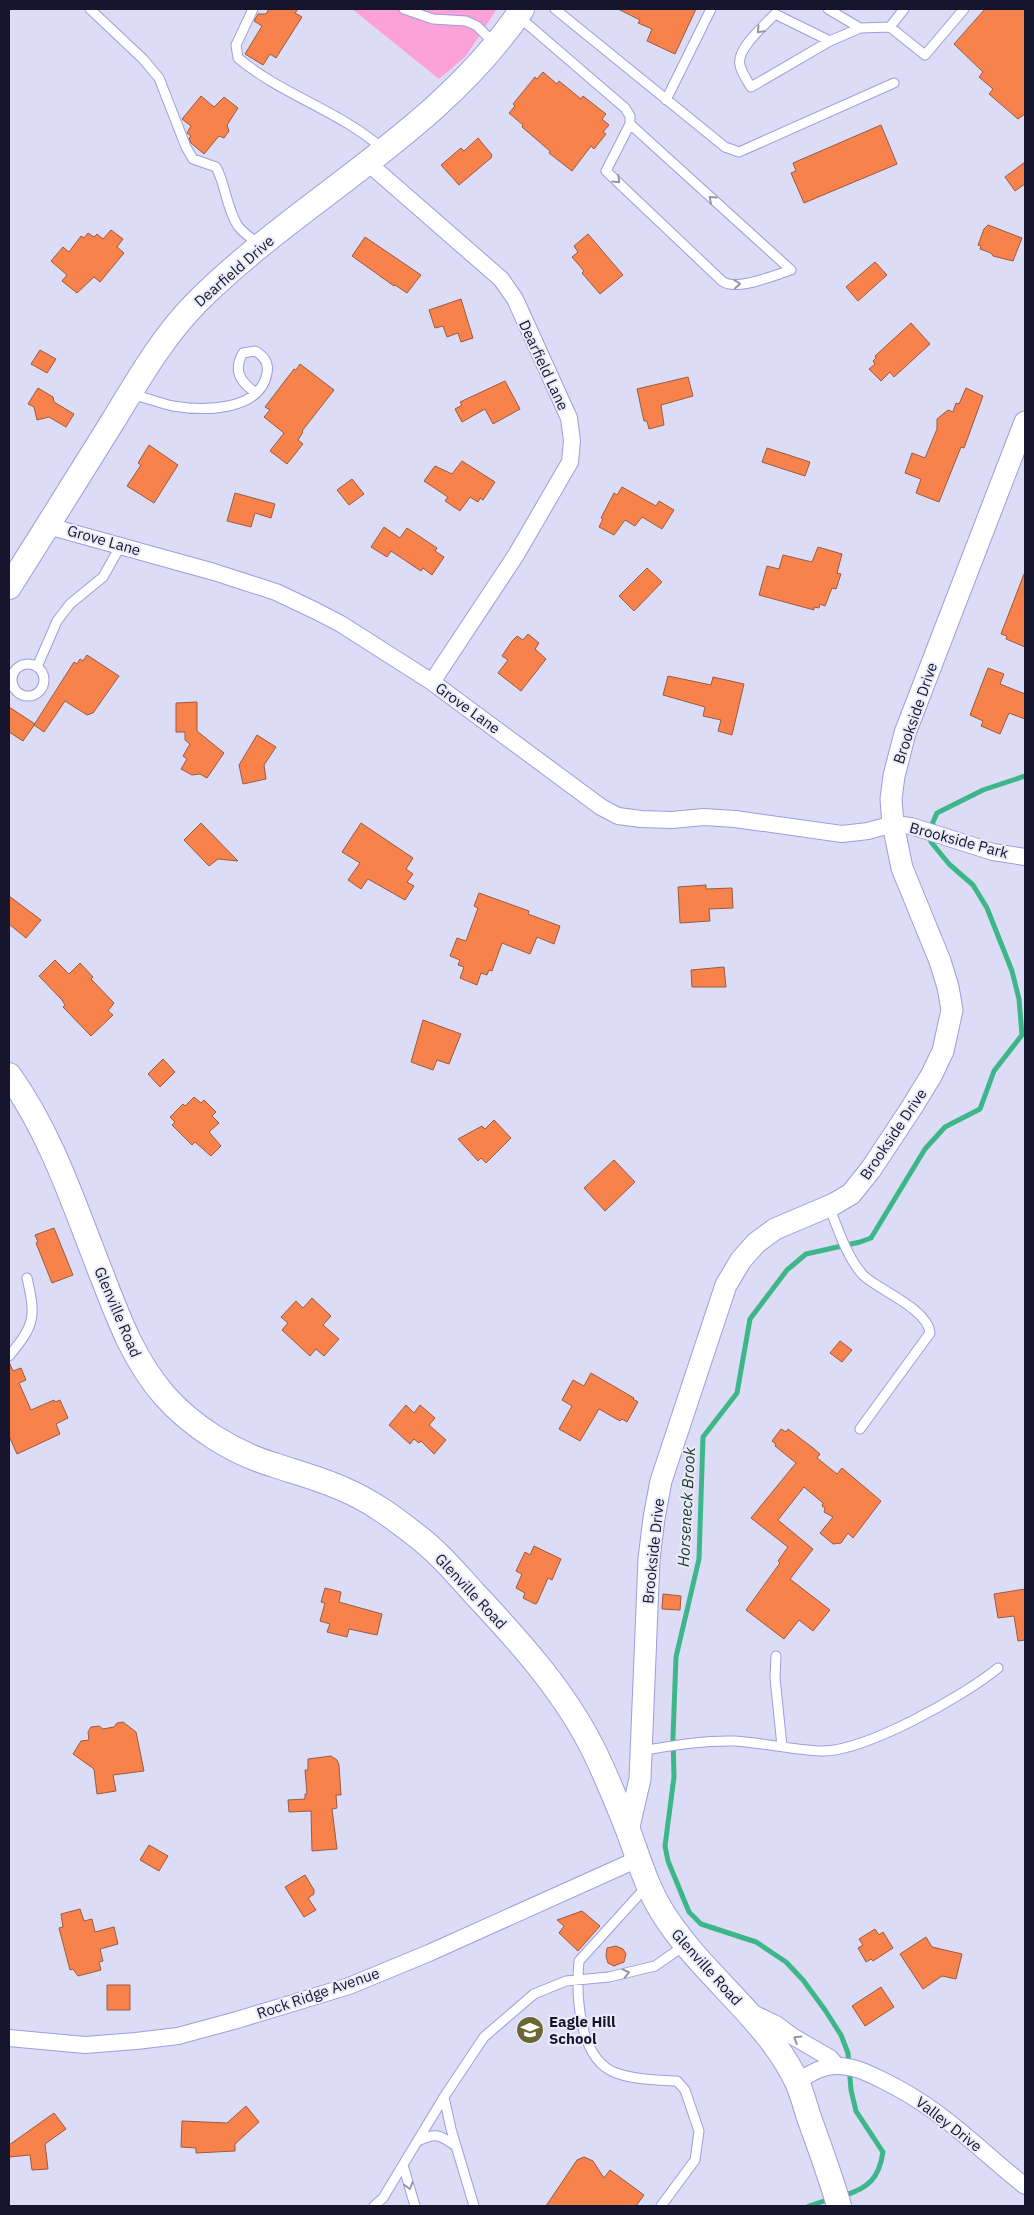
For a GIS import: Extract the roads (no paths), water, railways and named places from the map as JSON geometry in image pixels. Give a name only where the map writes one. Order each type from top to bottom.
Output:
[{"type":"main road","name":"Dearfield Drive","points":[[9,588],[148,364],[183,317],[214,286],[261,246],[440,103],[496,45],[520,12]]},
{"type":"main road","name":"Glenville Road","points":[[9,1075],[32,1110],[52,1148],[125,1336],[143,1369],[167,1398],[192,1421],[221,1441],[271,1465],[309,1475],[372,1503],[422,1540],[539,1665],[571,1710],[595,1752],[648,1885],[660,1909],[685,1945],[746,2010],[774,2044],[797,2081],[836,2196]]},
{"type":"street","name":"Dearfield Lane","points":[[376,156],[501,279],[515,299],[569,418],[572,442],[570,462],[516,555],[432,682]]},
{"type":"street","name":"Brookside Drive","points":[[628,1831],[640,1779],[649,1559],[654,1518],[661,1481],[714,1315],[726,1285],[741,1260],[756,1243],[775,1229],[829,1206],[851,1194],[871,1170],[912,1107],[931,1076],[943,1051],[952,1010],[940,961],[902,868],[902,825],[891,799],[894,776],[906,733],[1024,428]]},
{"type":"street","name":"Grove Lane","points":[[48,526],[214,572],[284,596],[341,624],[432,682],[602,807],[618,816],[672,820],[704,817],[736,819],[842,834],[902,825]]},
{"type":"street","name":"Brookside Park","points":[[902,825],[993,852],[1025,857]]},
{"type":"street","name":"Rock Ridge Avenue","points":[[13,2035],[85,2045],[136,2041],[178,2036],[269,2011],[358,1982],[638,1859]]},
{"type":"street","name":"Valley Drive","points":[[746,2010],[776,2024],[792,2036],[848,2068],[922,2100],[1025,2186]]},
{"type":"street","points":[[797,2081],[825,2067],[848,2068]]},
{"type":"lane","points":[[90,9],[144,59],[159,78],[186,147],[193,159],[216,167],[223,178],[232,214],[239,228],[261,246]]},
{"type":"lane","points":[[253,9],[236,45],[238,58],[265,77],[365,133],[376,156]]},
{"type":"lane","points":[[404,9],[434,19],[466,21],[477,26],[496,45]]},
{"type":"lane","points":[[555,9],[725,146],[739,152],[894,83]]},
{"type":"lane","points":[[666,100],[711,9]]},
{"type":"lane","points":[[828,9],[844,13],[860,28]]},
{"type":"lane","points":[[890,27],[904,9]]},
{"type":"lane","points":[[830,41],[775,14],[746,45],[740,56],[740,65],[751,86],[830,41],[860,28],[890,27],[926,55],[964,9]]},
{"type":"lane","points":[[520,12],[625,108],[630,116],[630,124],[606,171],[726,284],[738,286],[791,270],[630,124]]},
{"type":"lane","points":[[129,395],[193,408],[226,406],[244,401],[255,392],[266,379],[268,368],[264,356],[256,351],[243,353],[238,363],[239,377],[246,386],[255,392]]},
{"type":"lane","points":[[37,667],[57,622],[70,604],[103,577],[121,545]]},
{"type":"lane","points":[[829,1206],[848,1251],[863,1275],[901,1300],[928,1324],[930,1330],[930,1333],[860,1429]]},
{"type":"lane","points":[[9,1356],[32,1323],[33,1302],[27,1278]]},
{"type":"lane","points":[[776,1656],[775,1678],[782,1746]]},
{"type":"lane","points":[[640,1751],[684,1744],[734,1741],[822,1751],[850,1747],[891,1731],[978,1684],[998,1668]]},
{"type":"lane","points":[[648,1885],[579,1961],[578,1980],[581,2025],[591,2047],[603,2066],[615,2073],[634,2078],[677,2081],[685,2090],[699,2131],[695,2160],[662,2206]]},
{"type":"lane","points":[[374,2206],[383,2198],[444,2097],[484,2037],[534,1994],[566,1981],[609,1977],[655,1966],[685,1945]]},
{"type":"lane","points":[[444,2097],[474,2206]]},
{"type":"lane","points":[[417,2141],[430,2135],[438,2135],[456,2146]]},
{"type":"lane","points":[[403,2165],[415,2206]]},
{"type":"waterway","name":"Horseneck Brook","points":[[843,2196],[860,2189],[871,2181],[879,2169],[883,2152],[856,2111],[851,2090],[848,2053],[841,2035],[803,1980],[786,1962],[756,1942],[701,1924],[689,1912],[668,1861],[665,1846],[674,1777],[673,1737],[676,1657],[699,1559],[703,1437],[737,1393],[750,1319],[787,1270],[806,1254],[871,1238],[925,1149],[945,1127],[980,1109],[994,1071],[1022,1035],[1019,999],[1012,971],[987,908],[973,885],[949,864],[931,842],[933,822],[937,813],[983,790],[1025,776]]},
{"type":"waterway","name":"Horseneck Brook","points":[[809,2206],[830,2199]]},
{"type":"place","name":"Eagle Hill School","points":[[530,2030]]}]
